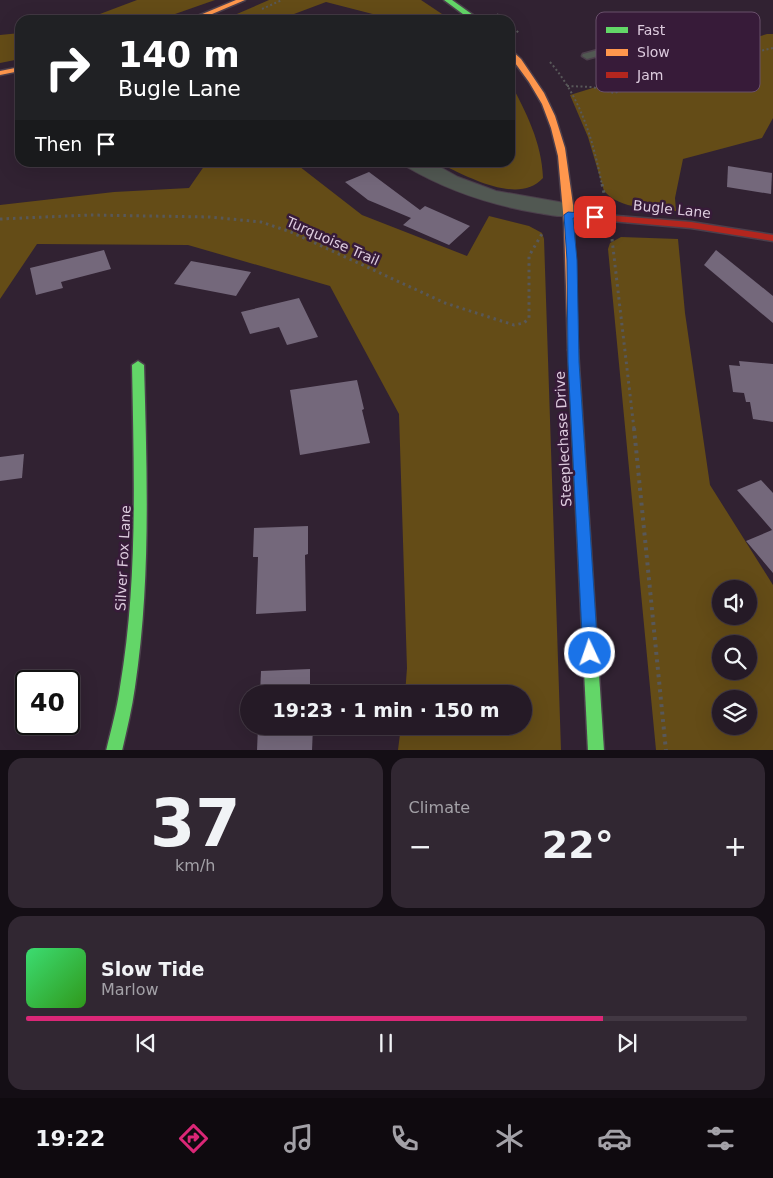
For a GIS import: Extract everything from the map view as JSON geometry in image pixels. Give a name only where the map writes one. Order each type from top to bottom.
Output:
[{"type":"street","points":[[204,15],[242,0]]},
{"type":"street","points":[[447,0],[469,15]]},
{"type":"street","name":"Steeplechase Drive","points":[[515,56],[527,69],[552,118],[560,142],[565,170],[572,260],[574,372],[596,750]]},
{"type":"street","points":[[0,73],[15,70]]},
{"type":"street","points":[[423,167],[439,177],[501,200],[568,212]]},
{"type":"street","name":"Bugle Lane","points":[[568,212],[609,218],[692,225],[773,238]]},
{"type":"street","name":"Silver Fox Lane","points":[[114,750],[129,681],[139,584],[141,497],[138,365]]},
{"type":"lane","points":[[587,56],[596,54]]},
{"type":"path","points":[[760,51],[773,48]]},
{"type":"path","points":[[568,86],[596,88]]},
{"type":"path","name":"Turquoise Trail","points":[[0,219],[90,215],[210,217],[261,222],[292,232],[445,303],[514,325],[524,323],[529,318],[529,256],[543,232],[539,226],[544,222],[546,208]]},
{"type":"path","points":[[609,218],[636,445],[666,750]]},
{"type":"shaded area","points":[[137,0],[215,0],[172,15],[97,15]]},
{"type":"shaded area","points":[[269,0],[421,0],[444,15],[377,15],[326,2],[291,15],[234,15]]},
{"type":"shaded area","points":[[15,34],[15,60],[0,63],[0,35]]},
{"type":"shaded area","points":[[773,34],[773,118],[762,138],[683,159],[675,198],[676,211],[628,205],[619,202],[604,191],[588,137],[570,95],[596,87],[596,92],[760,92],[760,36]]},
{"type":"shaded area","points":[[515,92],[532,128],[540,152],[543,178],[533,185],[522,189],[509,189],[482,183],[447,167],[515,167]]},
{"type":"shaded area","points":[[204,167],[300,167],[362,215],[467,256],[489,216],[529,226],[542,233],[544,239],[561,750],[398,750],[400,735],[532,735],[532,685],[406,685],[407,668],[399,414],[330,286],[188,245],[37,244],[0,299],[0,205],[114,192],[189,188]]},
{"type":"shaded area","points":[[621,237],[678,239],[685,313],[710,485],[773,585],[773,750],[656,750],[608,249],[610,243]]},
{"type":"building","points":[[728,166],[772,173],[771,194],[727,187]]},
{"type":"building","points":[[369,172],[420,210],[425,206],[470,226],[449,245],[403,225],[411,218],[368,200],[345,182]]},
{"type":"building","points":[[104,250],[111,269],[61,282],[63,288],[36,295],[30,268]]},
{"type":"building","points":[[716,250],[773,296],[773,323],[704,265]]},
{"type":"building","points":[[191,261],[251,272],[236,296],[174,284]]},
{"type":"building","points":[[299,298],[318,337],[287,345],[279,327],[250,334],[241,312]]},
{"type":"building","points":[[739,361],[773,364],[773,422],[753,419],[750,402],[746,402],[744,393],[733,392],[729,365],[740,366]]},
{"type":"building","points":[[357,380],[370,443],[300,455],[290,390]]},
{"type":"building","points":[[24,454],[22,478],[0,481],[0,457]]},
{"type":"building","points":[[761,480],[773,493],[773,573],[746,541],[772,530],[737,490]]},
{"type":"building","points":[[308,526],[308,554],[305,555],[306,611],[256,614],[258,557],[253,557],[254,528]]},
{"type":"building","points":[[310,669],[310,685],[260,685],[261,671]]},
{"type":"building","points":[[258,735],[313,735],[312,750],[257,750]]},
{"type":"traffic: fast","points":[[447,0],[469,15]]},
{"type":"traffic: fast","points":[[573,350],[596,750]]},
{"type":"traffic: fast","points":[[114,750],[128,689],[137,602],[140,523],[138,365]]},
{"type":"traffic: slow","points":[[204,15],[242,0]]},
{"type":"traffic: slow","points":[[515,57],[540,93],[551,116],[561,148],[568,205],[573,350]]},
{"type":"traffic: slow","points":[[0,73],[15,70]]},
{"type":"traffic: jam","points":[[568,215],[691,225],[773,238]]},
{"type":"route","points":[[590,653],[573,362],[572,260],[568,215],[595,217]]}]
